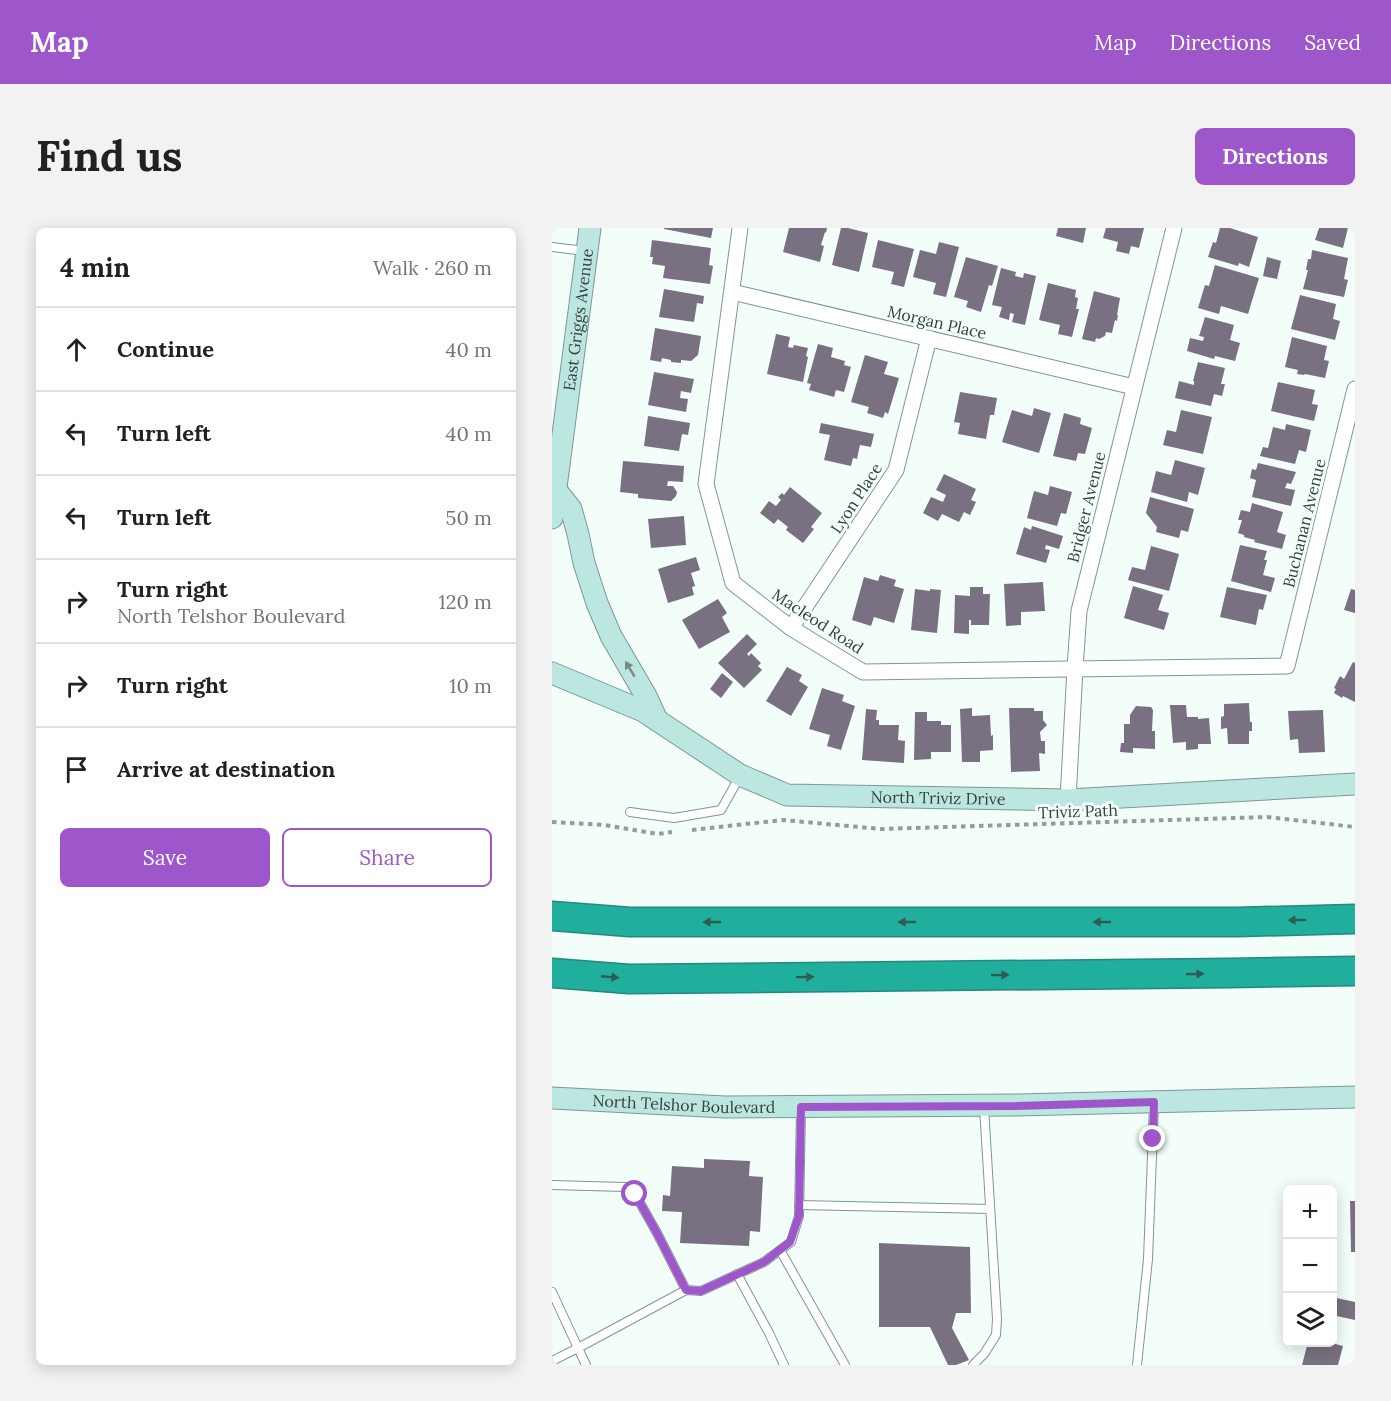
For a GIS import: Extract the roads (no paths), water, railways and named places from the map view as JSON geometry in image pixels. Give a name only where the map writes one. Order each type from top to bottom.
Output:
[{"type":"highway","points":[[552,916],[630,922],[1237,922],[1355,919]]},
{"type":"highway","points":[[552,973],[641,979],[1355,971]]},
{"type":"street","name":"East Griggs Avenue","points":[[552,518],[564,394],[590,228]]},
{"type":"street","name":"Macleod Road","points":[[740,228],[705,484],[732,583],[791,628],[863,672],[1287,666]]},
{"type":"street","name":"Bridger Avenue","points":[[1068,800],[1080,611],[1173,228]]},
{"type":"street","name":"Morgan Place","points":[[732,292],[1134,387]]},
{"type":"street","name":"Lyon Place","points":[[791,628],[896,470],[929,338]]},
{"type":"street","name":"Buchanan Avenue","points":[[1287,666],[1355,389]]},
{"type":"street","points":[[556,490],[571,509],[584,563],[611,636],[646,696],[657,720]]},
{"type":"street","name":"North Triviz Drive","points":[[552,673],[643,711],[740,775],[787,795],[1068,800],[1355,784]]},
{"type":"street","name":"North Telshor Boulevard","points":[[552,1098],[724,1107],[801,1107],[984,1106],[1355,1097]]},
{"type":"lane","points":[[552,247],[587,252]]},
{"type":"lane","points":[[630,812],[674,818],[721,810],[740,775]]},
{"type":"lane","points":[[1137,1365],[1148,1259],[1154,1102]]},
{"type":"lane","points":[[973,1365],[984,1354],[996,1335],[997,1319],[984,1106]]},
{"type":"lane","points":[[552,1361],[686,1290],[701,1291],[764,1262],[790,1242],[799,1216],[801,1107]]},
{"type":"lane","points":[[552,1185],[625,1187],[635,1194],[686,1290]]},
{"type":"lane","points":[[799,1206],[990,1209]]},
{"type":"lane","points":[[780,1250],[845,1365]]},
{"type":"lane","points":[[737,1274],[784,1365]]},
{"type":"lane","points":[[552,1292],[586,1365]]}]
